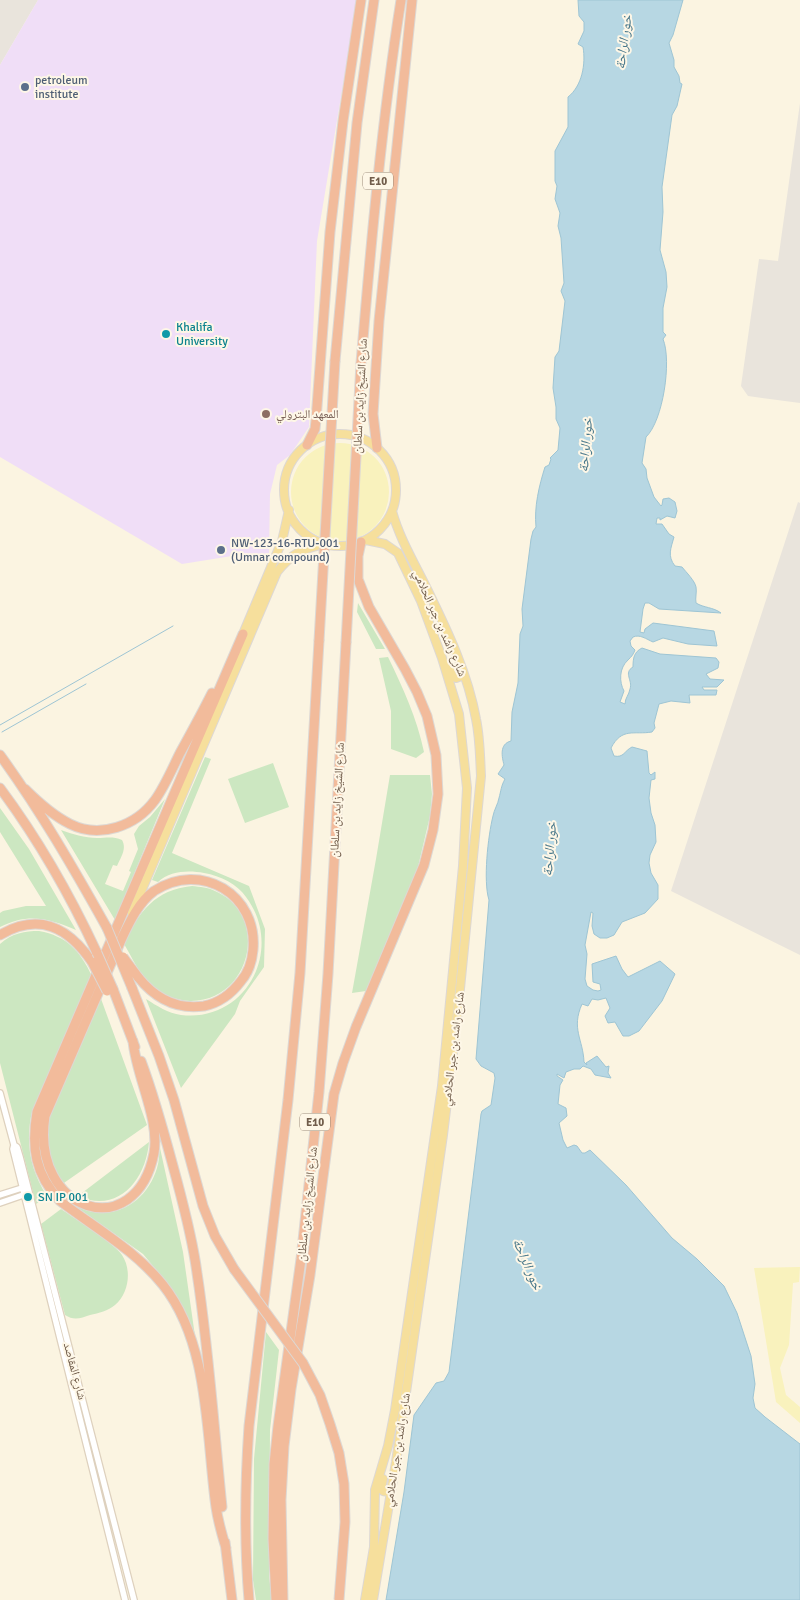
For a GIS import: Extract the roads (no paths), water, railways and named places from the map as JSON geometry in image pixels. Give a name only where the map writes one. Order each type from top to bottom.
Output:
[{"type":"highway","points":[[307,445],[315,429],[331,223],[343,121],[361,0]]},
{"type":"highway","name":"شارع الشيخ زايد بن سلطان","points":[[249,1600],[245,1534],[249,1426],[288,1100],[300,973],[335,361],[357,123],[374,0]]},
{"type":"highway","name":"شارع الشيخ زايد بن سلطان","points":[[276,1600],[273,1539],[274,1464],[301,1259],[319,1092],[328,974],[362,363],[374,218],[392,60],[401,0]]},
{"type":"highway","points":[[377,448],[373,414],[379,322],[412,0]]},
{"type":"highway","points":[[283,1600],[281,1500],[284,1446],[291,1389],[310,1275],[334,1094],[356,1027],[424,865],[434,830],[438,794],[436,754],[427,716],[417,692],[369,607],[361,587],[357,568],[363,541]]},
{"type":"highway","points":[[25,789],[57,817],[78,828],[107,830],[125,825],[138,817],[150,807],[159,793],[243,634]]},
{"type":"highway","points":[[226,1548],[216,1510],[204,1403],[197,1363],[189,1335],[177,1307],[164,1286],[133,1254],[71,1204],[55,1188],[38,1167],[34,1132],[37,1112],[243,634]]},
{"type":"highway","points":[[0,755],[25,789],[77,874],[107,928],[130,967],[152,992],[171,1003],[195,1007],[207,1005],[229,995],[237,987],[253,956],[254,944],[251,920],[236,898],[217,885],[192,880],[178,881],[154,892],[134,914],[122,938],[45,1116],[42,1141],[55,1188]]},
{"type":"highway","points":[[0,788],[48,859],[78,912],[98,953],[110,990]]},
{"type":"highway","points":[[0,935],[20,926],[40,924],[62,930],[72,937],[92,962],[110,990],[125,1019],[133,1041],[154,1110],[168,1144],[197,1272],[207,1348],[232,1600]]},
{"type":"highway","points":[[107,928],[159,1056],[174,1100],[203,1206],[215,1236],[234,1269],[303,1363],[320,1395],[339,1453],[344,1484],[345,1522],[339,1600]]},
{"type":"highway","points":[[71,1204],[101,1207],[115,1205],[126,1200],[136,1192],[144,1180],[154,1152],[154,1110]]},
{"type":"main road","points":[[122,938],[277,572],[287,559],[309,547],[326,544],[346,545],[363,541],[385,523],[392,511],[396,495],[395,479],[390,464],[377,448],[366,440],[355,436],[342,434],[318,439],[307,445],[294,458],[288,470],[285,482],[285,496],[295,522],[304,532],[326,544]]},
{"type":"main road","points":[[243,634],[282,542],[289,510]]},
{"type":"main road","name":"شارع راشد بن جبر الحلامي","points":[[373,1600],[413,1344],[452,1069],[481,768],[478,731],[472,700],[463,671],[427,589],[402,543],[392,511]]},
{"type":"main road","name":"شارع راشد بن جبر الحلامي","points":[[363,541],[385,544],[398,554],[417,593],[432,631],[459,714],[467,788],[463,866],[442,1086],[395,1410],[386,1458],[375,1490],[374,1547],[365,1600]]},
{"type":"main road","points":[[432,631],[443,649],[452,675],[459,678],[462,676],[463,671]]},
{"type":"main road","points":[[413,1344],[415,1352],[414,1372],[418,1376]]},
{"type":"main road","points":[[386,1458],[387,1464],[381,1489],[385,1492],[391,1490]]},
{"type":"street","name":"شارع المقاصد","points":[[0,1093],[14,1145],[17,1148],[41,1251],[134,1600]]},
{"type":"street","points":[[0,1195],[25,1187]]},
{"type":"street","points":[[0,1203],[27,1194]]},
{"type":"street","name":"شارع المقاصد","points":[[41,1251],[125,1600]]},
{"type":"water","name":"خور الراحة","points":[[578,0],[683,0],[669,43],[674,67],[682,84],[677,106],[672,115],[662,187],[663,212],[660,250],[666,272],[667,287],[663,308],[663,332],[666,335],[663,339],[667,361],[666,375],[661,405],[652,429],[646,437],[642,463],[646,469],[647,478],[654,497],[661,506],[663,499],[669,498],[675,502],[677,511],[675,518],[667,516],[660,520],[660,518],[657,518],[656,524],[662,524],[669,534],[674,537],[670,552],[671,559],[675,566],[682,567],[694,582],[696,603],[721,613],[659,609],[649,603],[645,603],[640,632],[644,633],[645,629],[653,623],[714,631],[717,646],[688,644],[663,638],[653,642],[641,636],[633,637],[630,641],[631,646],[635,650],[621,671],[621,683],[624,691],[620,702],[625,704],[631,686],[628,674],[633,667],[636,653],[642,648],[660,654],[716,658],[719,662],[718,668],[706,674],[710,679],[724,680],[717,687],[702,687],[704,690],[717,690],[716,695],[689,695],[690,703],[671,701],[659,704],[654,723],[655,728],[652,732],[624,734],[615,741],[611,748],[614,756],[622,755],[632,747],[647,751],[649,773],[651,775],[655,772],[655,779],[651,780],[649,798],[655,825],[656,842],[650,855],[649,863],[651,873],[658,885],[658,899],[645,913],[622,922],[614,935],[607,938],[600,938],[594,934],[592,926],[593,913],[591,912],[585,945],[587,954],[585,979],[587,986],[593,990],[601,990],[600,984],[593,982],[592,964],[616,956],[628,977],[660,961],[675,974],[662,1001],[639,1031],[629,1036],[623,1036],[615,1022],[608,1023],[605,1016],[610,1008],[606,998],[592,999],[588,1006],[582,1004],[578,1020],[578,1034],[584,1062],[587,1065],[586,1063],[597,1056],[606,1067],[609,1066],[608,1073],[611,1078],[595,1075],[591,1069],[583,1066],[580,1069],[566,1072],[564,1078],[557,1074],[563,1080],[560,1085],[558,1104],[566,1108],[567,1116],[559,1123],[567,1148],[574,1145],[577,1146],[582,1153],[590,1150],[626,1185],[672,1238],[697,1259],[724,1286],[737,1313],[751,1356],[755,1384],[753,1398],[755,1408],[800,1444],[800,1600],[386,1600],[404,1492],[414,1415],[436,1383],[444,1381],[449,1372],[481,1114],[482,1111],[491,1105],[495,1078],[494,1073],[481,1066],[476,1059],[489,900],[486,882],[487,858],[489,835],[505,779],[498,774],[504,765],[502,751],[505,745],[511,741],[512,712],[518,683],[520,634],[523,626],[522,609],[531,539],[536,527],[538,497],[545,467],[549,465],[550,458],[558,450],[560,428],[556,419],[553,388],[555,357],[559,351],[565,301],[561,291],[564,283],[561,238],[558,226],[560,213],[555,199],[557,186],[555,181],[555,151],[568,127],[568,97],[577,87],[582,74],[583,47],[578,44],[584,31],[584,22],[579,16]]},
{"type":"waterway","points":[[0,725],[173,626]]},
{"type":"waterway","points":[[2,732],[86,684]]},
{"type":"place","name":"petroleum institute","points":[[25,87]]},
{"type":"place","name":"Khalifa University","points":[[166,334]]},
{"type":"place","name":"المعهد البترولي","points":[[266,414]]},
{"type":"place","name":"NW-123-16-RTU-001 (Umnar compound)","points":[[221,550]]},
{"type":"place","name":"SN IP 001","points":[[28,1197]]}]
